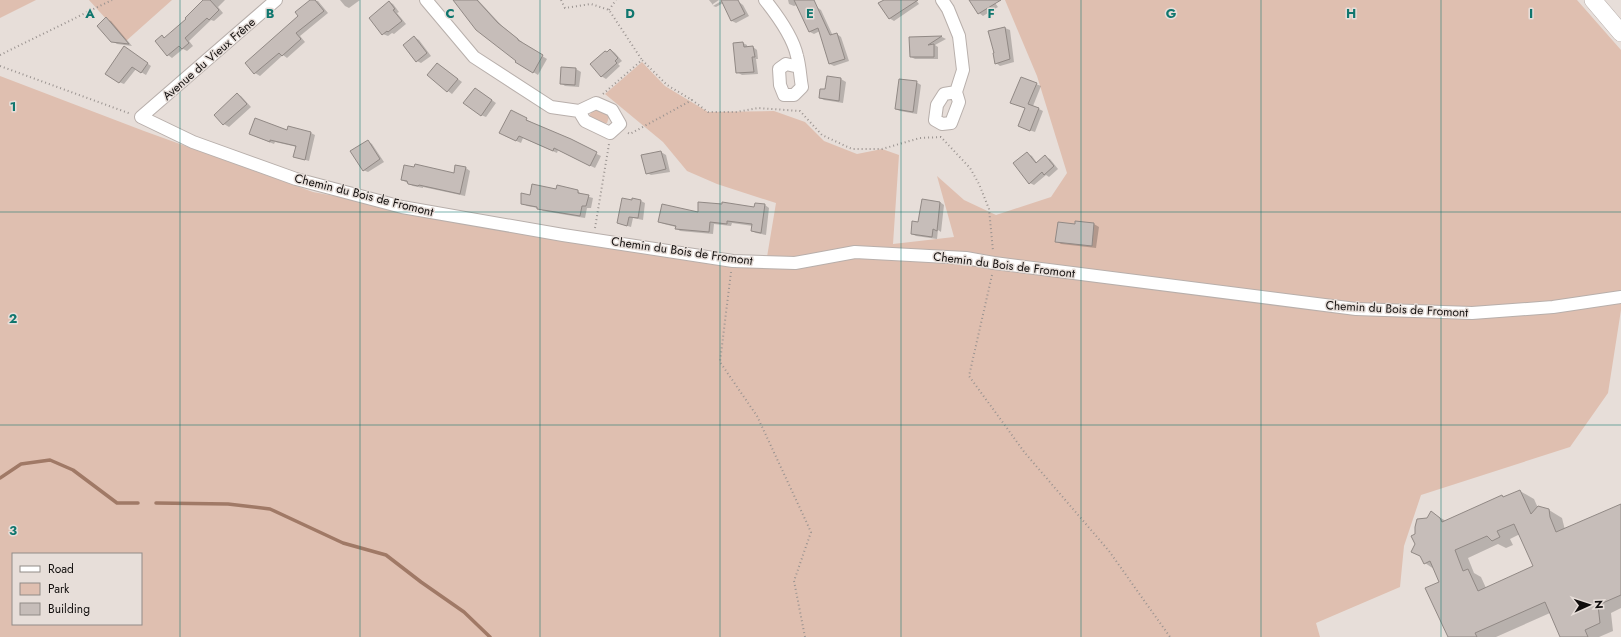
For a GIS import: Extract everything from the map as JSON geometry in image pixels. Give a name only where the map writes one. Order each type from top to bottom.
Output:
[{"type":"street","name":"Avenue du Vieux Frêne","points":[[141,117],[276,0]]},
{"type":"street","points":[[426,0],[474,57],[551,107],[579,111],[596,103],[612,110],[620,124],[613,130],[585,120],[579,111]]},
{"type":"street","points":[[765,0],[781,21],[797,55],[799,67]]},
{"type":"street","points":[[942,0],[948,9],[959,36],[963,70],[956,92]]},
{"type":"street","points":[[1593,0],[1621,33]]},
{"type":"street","name":"Chemin du Bois de Fromont","points":[[141,117],[194,142],[296,180],[402,207],[593,239],[733,260],[795,263],[855,252],[966,258],[994,263],[1356,309],[1472,313],[1553,307],[1621,297]]},
{"type":"path","points":[[0,55],[112,0]]},
{"type":"path","points":[[561,0],[565,8],[591,4],[609,10],[642,60],[667,85],[692,100],[708,112],[736,112],[758,108],[800,111],[822,135],[852,148],[882,149],[920,138],[940,137],[970,168],[989,209],[994,263],[970,376],[1025,452],[1109,551],[1170,637]]},
{"type":"path","points":[[609,10],[616,0]]},
{"type":"path","points":[[596,103],[605,92],[642,60]]},
{"type":"path","points":[[0,66],[141,117]]},
{"type":"path","points":[[593,239],[613,130],[630,134],[692,100]]},
{"type":"path","points":[[733,260],[720,362],[757,416],[811,532],[794,581],[805,637]]},
{"type":"green space","points":[[0,0],[36,0],[0,18]]},
{"type":"green space","points":[[89,0],[172,0],[126,41]]},
{"type":"green space","points":[[1005,0],[1577,0],[1621,50],[1621,310],[1608,393],[1570,447],[1421,495],[1404,546],[1400,587],[1316,623],[1320,637],[0,637],[0,76],[144,131],[313,192],[645,254],[766,263],[776,203],[717,184],[687,171],[663,142],[605,94],[642,62],[665,86],[708,112],[774,111],[805,122],[824,141],[857,154],[882,149],[899,155],[893,244],[954,237],[937,176],[964,200],[996,215],[1051,197],[1067,173],[1037,76]]},
{"type":"green space","points":[[598,110],[605,113],[609,117],[607,123],[599,123],[589,116],[592,111]]},
{"type":"building","points":[[203,0],[210,0],[219,10],[209,20],[207,18],[185,38],[189,43],[182,49],[179,46],[167,56],[155,41],[162,35],[164,38],[186,19],[185,18]]},
{"type":"building","points":[[310,0],[315,0],[324,11],[296,33],[301,39],[282,56],[279,53],[254,74],[245,63],[298,16],[295,12]]},
{"type":"building","points":[[453,0],[477,0],[498,23],[518,40],[543,55],[533,73],[515,62],[516,61],[476,30]]},
{"type":"building","points":[[721,0],[738,0],[745,14],[731,21]]},
{"type":"building","points":[[794,0],[814,0],[830,35],[837,33],[845,59],[829,64],[818,28],[809,32]]},
{"type":"building","points":[[884,0],[918,0],[889,19],[878,3]]},
{"type":"building","points":[[969,0],[1001,0],[978,14]]},
{"type":"building","points":[[389,1],[395,9],[393,10],[402,21],[382,35],[369,18]]},
{"type":"building","points":[[106,17],[129,44],[111,42],[97,26]]},
{"type":"building","points":[[1005,27],[1010,59],[995,64],[994,53],[988,31]]},
{"type":"building","points":[[414,36],[427,53],[416,62],[403,45]]},
{"type":"building","points":[[942,36],[928,45],[934,44],[934,57],[910,57],[909,37]]},
{"type":"building","points":[[743,42],[744,47],[753,46],[755,57],[752,57],[754,72],[736,73],[733,43]]},
{"type":"building","points":[[124,46],[148,63],[141,73],[132,67],[119,83],[105,74]]},
{"type":"building","points":[[610,49],[618,58],[615,61],[617,63],[601,77],[590,64],[605,51],[607,52]]},
{"type":"building","points":[[437,63],[458,79],[447,92],[427,75]]},
{"type":"building","points":[[561,67],[576,68],[575,85],[560,84]]},
{"type":"building","points":[[827,76],[841,78],[839,101],[819,98],[820,89],[825,89]]},
{"type":"building","points":[[1021,77],[1037,83],[1028,104],[1039,108],[1030,131],[1018,126],[1025,108],[1010,103]]},
{"type":"building","points":[[899,79],[917,81],[913,112],[895,109]]},
{"type":"building","points":[[475,88],[492,100],[481,116],[463,103]]},
{"type":"building","points":[[237,93],[247,104],[223,125],[214,115]]},
{"type":"building","points":[[511,110],[527,118],[526,120],[597,152],[590,166],[554,148],[553,151],[519,136],[516,141],[499,133]]},
{"type":"building","points":[[255,118],[287,130],[288,126],[311,132],[305,160],[293,157],[296,146],[270,140],[270,142],[249,134]]},
{"type":"building","points":[[368,140],[380,159],[363,171],[350,151]]},
{"type":"building","points":[[661,151],[666,169],[646,174],[641,155]]},
{"type":"building","points":[[1027,152],[1036,163],[1045,155],[1054,166],[1044,175],[1042,172],[1029,184],[1013,163]]},
{"type":"building","points":[[415,164],[454,173],[455,165],[466,167],[460,194],[408,184],[407,181],[401,180],[404,165],[414,167]]},
{"type":"building","points":[[532,184],[556,189],[557,185],[578,190],[578,193],[589,195],[586,206],[582,206],[580,216],[537,209],[537,207],[521,204],[521,193],[530,195]]},
{"type":"building","points":[[622,198],[641,200],[638,218],[629,217],[627,226],[617,223]]},
{"type":"building","points":[[922,199],[940,202],[937,231],[933,229],[932,237],[911,234],[912,221],[918,222]]},
{"type":"building","points":[[698,202],[722,204],[722,202],[754,207],[755,203],[765,204],[761,233],[751,231],[752,224],[727,221],[727,224],[710,222],[709,232],[675,229],[676,226],[658,222],[662,204],[698,212]]},
{"type":"building","points":[[1075,221],[1094,223],[1092,246],[1055,242],[1058,222],[1075,224]]},
{"type":"building","points":[[1520,490],[1531,514],[1538,506],[1549,509],[1550,517],[1556,532],[1621,504],[1621,595],[1598,605],[1600,623],[1585,630],[1588,637],[1560,637],[1545,602],[1475,633],[1477,637],[1448,637],[1425,588],[1439,582],[1430,561],[1424,564],[1420,556],[1411,552],[1415,544],[1411,536],[1415,534],[1417,519],[1427,518],[1431,511],[1440,518],[1442,522],[1502,495],[1503,497]],"holes":[[[1514,524],[1533,566],[1478,591],[1468,569],[1463,571],[1455,550],[1487,536],[1492,541],[1500,537],[1497,531]]]},
{"type":"waterway","points":[[0,478],[21,464],[50,460],[73,470],[117,503],[138,503]]},
{"type":"waterway","points":[[156,503],[228,504],[270,509],[343,543],[386,555],[464,612],[490,637]]}]
